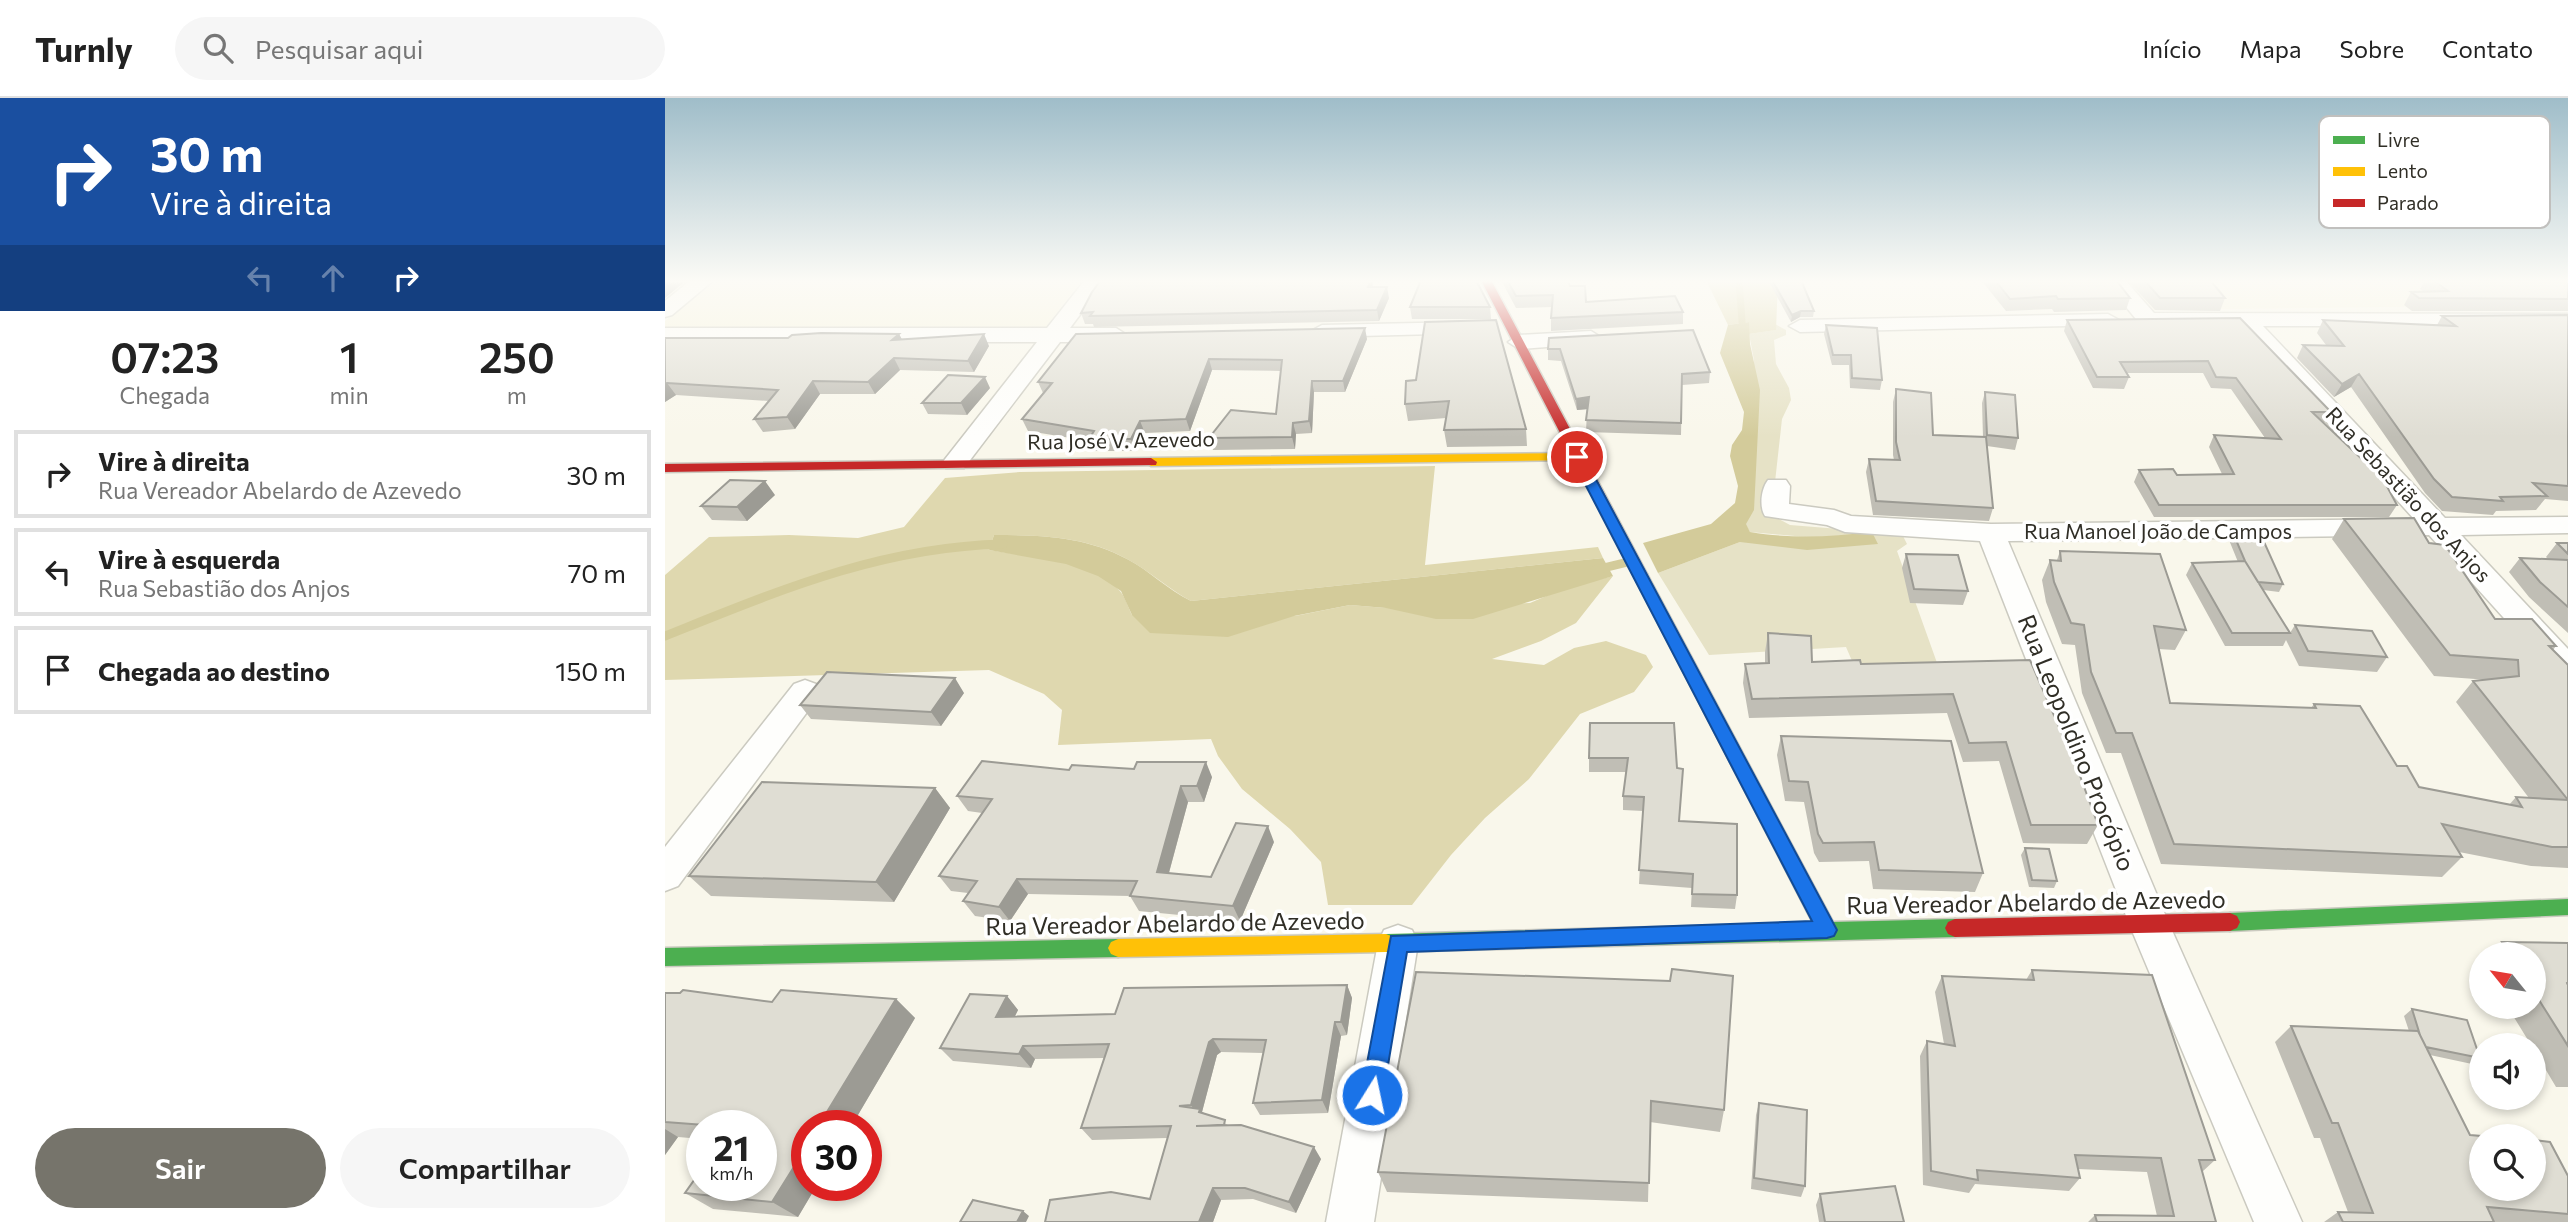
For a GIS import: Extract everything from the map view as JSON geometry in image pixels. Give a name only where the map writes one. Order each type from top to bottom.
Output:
[{"type":"street","points":[[955,463],[1056,332]]},
{"type":"street","points":[[1405,332],[1613,337]]},
{"type":"street","name":"Rua Sebastião dos Anjos","points":[[2258,332],[2568,669]]},
{"type":"street","points":[[1514,334],[1827,930]]},
{"type":"street","points":[[665,335],[1136,335]]},
{"type":"street","name":"Rua José V. Azevedo","points":[[665,468],[1577,457]]},
{"type":"street","name":"Rua Manoel João de Campos","points":[[1777,486],[1775,510],[1834,518],[1845,524],[1991,533],[2568,526]]},
{"type":"street","name":"Rua Leopoldino Procópio","points":[[1991,533],[2150,926],[2278,1222]]},
{"type":"street","points":[[665,875],[805,692]]},
{"type":"street","name":"Rua Vereador Abelardo de Azevedo","points":[[665,957],[1398,943],[1827,930],[2150,926],[2568,907]]},
{"type":"street","points":[[1350,1222],[1398,943]]},
{"type":"shaded area","points":[[1726,332],[1749,332],[1760,390],[1754,510],[1746,524],[1750,532],[1811,536],[1872,532],[1878,544],[1807,550],[1740,542],[1658,573],[1643,543],[1711,524],[1735,503],[1738,486],[1730,456],[1732,445],[1742,430],[1744,412],[1720,353]]},
{"type":"shaded area","points":[[1786,332],[1786,335],[1774,340],[1776,364],[1789,388],[1791,400],[1782,419],[1775,482],[1761,502],[1768,513],[1790,525],[1902,534],[1907,544],[1897,551],[1941,674],[1859,677],[1846,647],[1709,655],[1658,573],[1740,542],[1817,538],[1750,532],[1745,524],[1754,360],[1749,334]]},
{"type":"shaded area","points":[[1435,466],[1425,565],[1598,547],[1603,558],[1191,601],[1127,559],[1079,541],[994,535],[989,550],[1058,561],[1091,572],[1119,590],[1132,615],[1295,616],[1350,605],[1386,608],[1530,603],[1565,588],[1613,576],[1576,623],[1541,641],[1492,659],[1544,665],[1574,648],[1606,641],[1646,655],[1653,667],[1634,692],[1580,714],[1529,779],[1485,818],[1451,855],[1412,905],[1328,905],[1321,862],[1290,829],[1242,789],[1218,756],[1211,739],[1058,745],[1062,710],[1044,694],[989,670],[665,680],[665,575],[709,537],[789,535],[858,538],[904,527],[945,478],[1020,472]]},
{"type":"shaded area","points":[[994,535],[1062,538],[1111,551],[1191,601],[1603,558],[1613,576],[1473,619],[1436,619],[1386,608],[1350,605],[1294,616],[1228,637],[1150,633],[1132,615],[1121,591],[1098,576],[1066,564],[989,550]]},
{"type":"building","points":[[1363,332],[1343,381],[1312,381],[1309,421],[1293,423],[1292,437],[1209,438],[1231,410],[1276,414],[1282,360],[1209,359],[1186,419],[1140,421],[1131,439],[1089,439],[1094,431],[1022,419],[1052,383],[1038,382],[1076,334]]},
{"type":"building","points":[[1423,332],[1499,332],[1526,429],[1444,430],[1449,401],[1405,404],[1406,381],[1416,380]]},
{"type":"building","points":[[1694,332],[1710,372],[1682,374],[1681,423],[1586,420],[1589,397],[1576,399],[1560,349],[1548,349],[1549,338]]},
{"type":"building","points":[[1828,332],[1877,332],[1882,380],[1852,378],[1851,355],[1833,355]]},
{"type":"building","points":[[2074,332],[2254,332],[2331,412],[2312,412],[2383,479],[2397,505],[2159,505],[2139,470],[2173,469],[2177,475],[2234,474],[2214,435],[2281,439],[2236,378],[2216,377],[2208,361],[2120,362],[2129,377],[2097,377]]},
{"type":"building","points":[[2333,332],[2568,332],[2568,486],[2533,483],[2547,496],[2500,497],[2503,501],[2452,497],[2434,479],[2359,374],[2342,384],[2303,345],[2344,346]]},
{"type":"building","points":[[899,334],[892,340],[984,334],[968,361],[894,358],[868,382],[813,381],[787,417],[754,419],[778,390],[665,384],[665,338],[788,338],[792,335]]},
{"type":"building","points":[[948,375],[985,377],[961,403],[922,403]]},
{"type":"building","points":[[1896,389],[1931,393],[1933,435],[1986,437],[1993,508],[1876,501],[1869,459],[1900,460],[1896,442]]},
{"type":"building","points":[[1985,392],[2015,395],[2018,438],[1987,435]]},
{"type":"building","points":[[730,480],[765,481],[737,507],[701,506]]},
{"type":"building","points":[[2414,518],[2429,543],[2445,545],[2495,619],[2532,619],[2556,646],[2549,646],[2568,665],[2568,800],[2473,681],[2519,676],[2518,660],[2450,655],[2344,519]]},
{"type":"building","points":[[2233,533],[2260,533],[2283,584],[2258,582]]},
{"type":"building","points":[[2557,543],[2568,543],[2568,554]]},
{"type":"building","points":[[2060,551],[2160,554],[2186,630],[2154,626],[2170,703],[2316,708],[2314,704],[2360,706],[2397,766],[2407,766],[2419,787],[2522,807],[2516,797],[2568,800],[2568,847],[2552,847],[2442,824],[2462,857],[2174,844],[2132,733],[2116,733],[2091,672],[2084,625],[2071,623],[2054,582],[2050,560],[2061,561]]},
{"type":"building","points":[[1906,554],[1958,555],[1968,591],[1914,589]]},
{"type":"building","points":[[2520,558],[2568,560],[2568,607],[2540,582]]},
{"type":"building","points":[[2245,561],[2290,633],[2232,633],[2192,563]]},
{"type":"building","points":[[2295,625],[2372,631],[2387,657],[2308,651]]},
{"type":"building","points":[[1768,633],[1811,636],[1812,662],[1860,660],[1861,664],[2030,660],[2079,773],[2098,825],[2031,825],[2006,742],[1969,743],[1953,694],[1752,699],[1745,664],[1769,663]]},
{"type":"building","points":[[827,672],[955,678],[931,712],[800,705]]},
{"type":"building","points":[[1590,723],[1674,723],[1677,768],[1683,769],[1679,821],[1737,824],[1737,895],[1692,894],[1693,874],[1639,870],[1644,797],[1623,796],[1628,758],[1589,758]]},
{"type":"building","points":[[1781,736],[1951,741],[1983,873],[1879,870],[1874,842],[1823,843],[1818,834],[1808,782],[1789,781]]},
{"type":"building","points":[[982,761],[1069,770],[1072,765],[1134,769],[1137,762],[1206,762],[1197,786],[1181,786],[1157,872],[1211,877],[1236,823],[1268,826],[1233,906],[1130,896],[1137,881],[1017,879],[999,907],[963,901],[977,881],[939,876],[992,799],[957,796]]},
{"type":"building","points":[[762,782],[935,788],[876,882],[689,876]]},
{"type":"building","points":[[2025,848],[2049,849],[2057,881],[2032,880]]},
{"type":"building","points":[[2546,943],[2568,943],[2568,1046],[2546,1011]]},
{"type":"building","points":[[1672,969],[1733,976],[1724,1110],[1651,1101],[1649,1183],[1378,1172],[1416,972],[1670,981]]},
{"type":"building","points":[[2032,970],[2152,975],[2215,1160],[2199,1160],[2216,1222],[2097,1222],[2095,1215],[2174,1216],[2161,1158],[2075,1155],[2080,1178],[1977,1170],[1978,1180],[1931,1171],[1927,1041],[1955,1046],[1942,976],[2034,980]]},
{"type":"building","points":[[1347,985],[1341,1022],[1335,1022],[1322,1100],[1253,1103],[1266,1040],[1213,1039],[1209,1042],[1191,1105],[1179,1106],[1200,1109],[1199,1112],[1225,1120],[1224,1125],[1196,1126],[1241,1125],[1314,1147],[1289,1202],[1245,1188],[1213,1188],[1199,1222],[1045,1222],[1050,1200],[1111,1192],[1150,1199],[1171,1126],[1081,1128],[1109,1044],[1023,1046],[1019,1054],[940,1048],[970,994],[1007,996],[996,1017],[1115,1014],[1124,988]]},
{"type":"building","points":[[683,990],[772,1002],[781,990],[896,999],[828,1110],[791,1110],[791,1172],[777,1194],[777,1110],[686,1110],[686,1124],[665,1122],[665,993],[680,993]]},
{"type":"building","points":[[2412,1009],[2467,1020],[2471,1033],[2469,1033],[2469,1056],[2426,1047]]},
{"type":"building","points":[[2291,1026],[2418,1031],[2469,1133],[2469,1201],[2546,1201],[2546,1142],[2550,1142],[2568,1176],[2568,1214],[2487,1207],[2494,1222],[2343,1222],[2338,1212],[2373,1213],[2338,1123],[2332,1123]]},
{"type":"building","points":[[1759,1103],[1807,1110],[1805,1186],[1754,1178]]},
{"type":"building","points":[[1895,1186],[1904,1222],[1825,1222],[1820,1194]]},
{"type":"building","points":[[973,1200],[1023,1211],[1017,1222],[960,1222]]},
{"type":"waterway","points":[[665,636],[830,574],[914,553],[1003,544]]},
{"type":"waterway","points":[[1595,570],[1628,562]]},
{"type":"traffic: fast","points":[[1640,574],[1827,930]]},
{"type":"traffic: fast","points":[[2230,922],[2568,907]]},
{"type":"traffic: fast","points":[[1386,943],[1955,928]]},
{"type":"traffic: fast","points":[[665,957],[1118,948]]},
{"type":"traffic: slow","points":[[1151,462],[1577,457]]},
{"type":"traffic: slow","points":[[1118,948],[1386,943]]},
{"type":"traffic: jam","points":[[1513,332],[1640,574]]},
{"type":"traffic: jam","points":[[665,468],[1151,462]]},
{"type":"traffic: jam","points":[[1955,928],[2230,922]]},
{"type":"route","points":[[1372,1095],[1398,943],[1827,930],[1630,551],[1577,457]]}]
